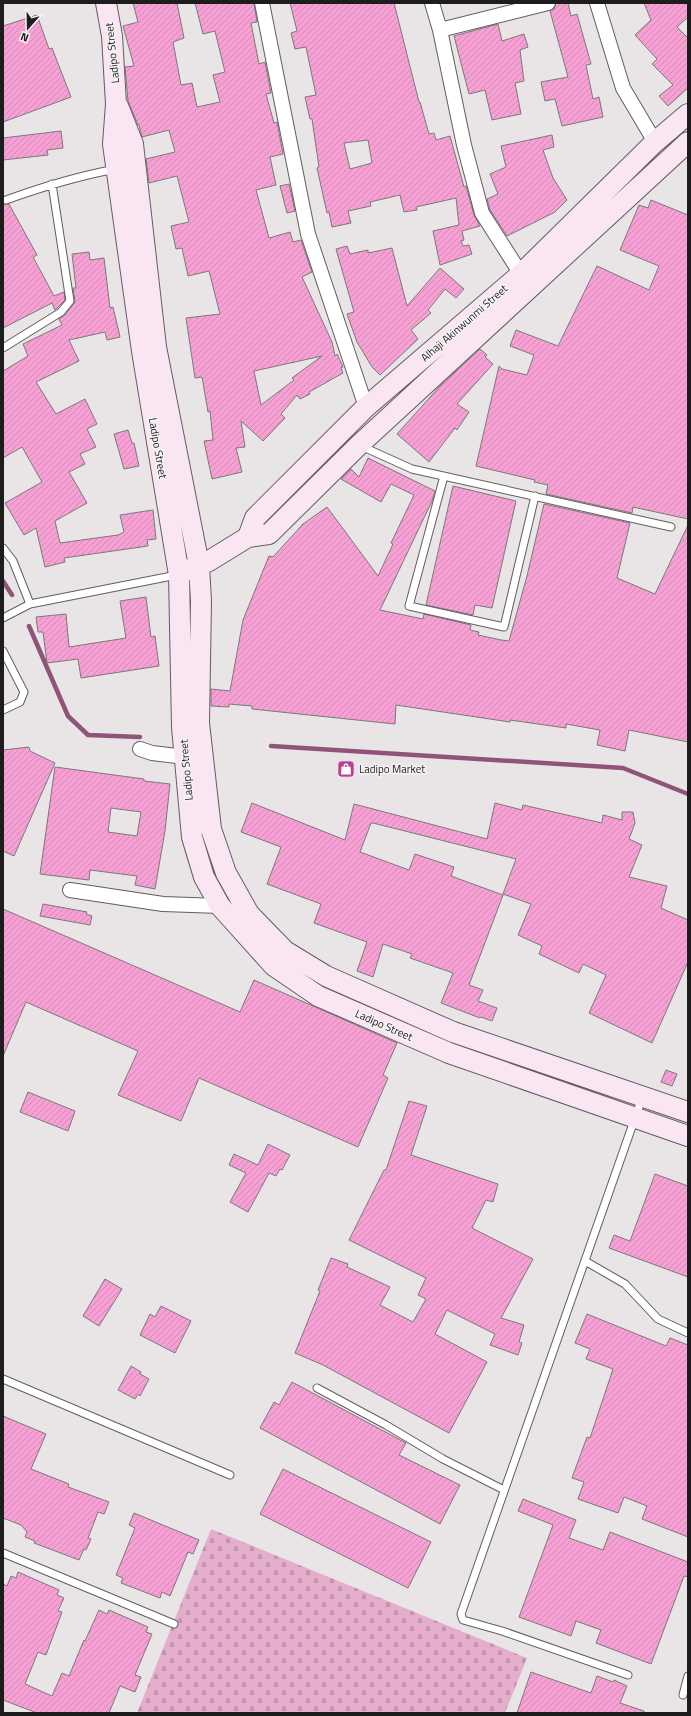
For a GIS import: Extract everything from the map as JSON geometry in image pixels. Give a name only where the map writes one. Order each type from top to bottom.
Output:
[{"type":"main road","name":"Ladipo Street","points":[[106,3],[112,36],[116,104],[113,144],[116,169],[142,351],[179,575],[182,727],[192,837],[204,877],[220,906],[274,966],[318,996],[449,1053],[688,1136]]},
{"type":"main road","name":"Ladipo Street","points":[[116,104],[133,144],[156,347],[199,565],[201,601],[199,723],[211,829],[226,873],[249,914],[285,950],[326,976],[453,1032],[688,1112]]},
{"type":"main road","name":"Alhaji Akinwunmi Street","points":[[248,537],[255,518],[366,407],[521,274],[655,142],[688,114]]},
{"type":"main road","name":"Alhaji Akinwunmi Street","points":[[179,575],[223,553],[248,537],[269,534],[359,445],[688,142]]},
{"type":"street","points":[[262,3],[308,234],[366,407]]},
{"type":"street","points":[[432,3],[440,30],[464,145],[482,213],[521,274]]},
{"type":"street","points":[[440,30],[548,3]]},
{"type":"street","points":[[597,3],[622,88],[655,142]]},
{"type":"street","points":[[140,749],[152,753],[185,757]]},
{"type":"street","points":[[70,890],[163,904],[220,906]]},
{"type":"lane","points":[[6,200],[52,184],[91,173],[116,169]]},
{"type":"lane","points":[[3,348],[61,312],[70,301],[52,184]]},
{"type":"lane","points":[[359,445],[412,469],[671,527]]},
{"type":"lane","points":[[444,476],[409,606],[496,626],[504,627],[535,496]]},
{"type":"lane","points":[[3,548],[13,561],[30,604]]},
{"type":"lane","points":[[3,618],[30,604],[179,575]]},
{"type":"lane","points":[[3,651],[24,692],[20,702],[3,710]]},
{"type":"lane","points":[[628,1675],[502,1631],[463,1620],[460,1614],[643,1096]]},
{"type":"lane","points":[[585,1261],[625,1284],[658,1319],[688,1333]]},
{"type":"lane","points":[[3,1379],[230,1475]]},
{"type":"lane","points":[[317,1388],[386,1425],[443,1459],[504,1490]]},
{"type":"lane","points":[[3,1553],[174,1624]]},
{"type":"lane","points":[[683,1694],[688,1676]]},
{"type":"green space","points":[[211,1529],[527,1658],[505,1713],[137,1713]]},
{"type":"building","points":[[133,3],[177,3],[184,38],[173,42],[181,85],[192,83],[197,107],[220,102],[213,75],[225,72],[215,31],[203,34],[195,3],[254,3],[257,22],[251,23],[259,64],[265,62],[271,93],[266,94],[274,123],[277,122],[283,154],[270,157],[276,185],[256,190],[269,238],[290,232],[293,242],[301,240],[312,272],[302,277],[332,342],[335,356],[337,354],[343,367],[341,368],[343,373],[309,392],[310,394],[300,399],[297,395],[281,414],[285,418],[263,441],[241,421],[245,447],[236,448],[242,472],[212,479],[204,441],[213,440],[210,411],[208,412],[202,377],[195,378],[186,318],[220,314],[209,271],[188,276],[182,248],[176,249],[171,226],[189,222],[177,176],[149,183],[146,159],[175,152],[169,130],[142,137],[139,125],[128,101],[125,67],[134,66],[123,26],[138,22]],"holes":[[[322,356],[292,378],[294,380],[261,405],[254,371]]]},
{"type":"building","points":[[290,3],[394,3],[419,102],[429,134],[434,133],[436,140],[450,136],[464,187],[466,186],[474,215],[480,226],[462,231],[464,240],[461,241],[463,246],[469,245],[472,254],[440,265],[433,231],[459,225],[456,198],[416,207],[417,210],[404,212],[400,195],[370,202],[371,206],[348,211],[351,223],[332,227],[329,212],[327,213],[317,168],[319,167],[312,119],[310,119],[305,97],[316,95],[306,47],[295,49],[291,33],[297,31]],"holes":[[[368,140],[372,163],[350,169],[344,143]]]},
{"type":"building","points":[[556,3],[568,3],[571,16],[577,14],[591,64],[586,65],[593,99],[599,97],[603,117],[562,126],[555,99],[545,101],[541,82],[568,77],[550,11],[554,9]]},
{"type":"building","points":[[644,3],[688,3],[688,17],[677,27],[688,38],[688,88],[668,106],[659,96],[673,85],[652,64],[657,59],[635,35],[651,20]]},
{"type":"building","points":[[37,15],[49,49],[52,48],[71,97],[3,122],[3,26]]},
{"type":"building","points":[[498,24],[502,41],[524,34],[528,47],[520,50],[524,81],[515,83],[521,114],[492,120],[485,90],[469,94],[454,36]]},
{"type":"building","points":[[61,131],[63,148],[47,150],[48,155],[3,160],[3,138]]},
{"type":"building","points":[[552,135],[554,147],[543,150],[553,178],[567,200],[555,212],[507,236],[490,210],[487,199],[498,194],[490,174],[506,167],[501,146]]},
{"type":"building","points":[[289,184],[295,211],[287,213],[280,186]]},
{"type":"building","points":[[651,200],[688,215],[688,519],[633,507],[632,513],[546,494],[548,485],[534,482],[535,480],[476,466],[499,366],[502,369],[527,375],[534,355],[510,346],[516,330],[558,346],[597,266],[649,290],[659,266],[620,250],[639,205],[648,208]]},
{"type":"building","points":[[3,204],[9,204],[37,255],[33,257],[54,296],[64,292],[65,300],[55,310],[52,303],[3,328]]},
{"type":"building","points":[[347,246],[350,254],[368,250],[368,253],[392,248],[407,306],[440,268],[464,289],[456,298],[445,289],[428,310],[431,313],[411,330],[418,339],[380,375],[372,367],[357,342],[347,314],[354,312],[336,249]]},
{"type":"building","points":[[89,252],[90,260],[104,258],[110,308],[113,307],[120,337],[107,340],[105,332],[69,340],[79,361],[36,382],[56,414],[85,399],[97,424],[87,429],[96,447],[80,454],[85,464],[69,472],[87,503],[55,521],[60,543],[118,535],[124,532],[120,515],[153,510],[156,539],[147,540],[148,546],[64,558],[65,562],[45,567],[36,528],[24,535],[5,503],[42,482],[22,447],[3,458],[3,371],[28,356],[23,344],[62,325],[59,319],[65,315],[75,302],[73,288],[76,288],[72,254]]},
{"type":"building","points":[[480,349],[487,355],[485,357],[493,364],[457,404],[469,412],[457,430],[455,428],[429,462],[397,434],[441,385]]},
{"type":"building","points":[[128,430],[132,443],[134,443],[139,466],[124,469],[114,434]]},
{"type":"building","points":[[368,458],[435,491],[432,501],[380,610],[423,619],[424,614],[471,625],[470,630],[479,632],[478,635],[501,640],[509,641],[527,576],[544,504],[630,523],[617,578],[655,594],[688,525],[688,742],[629,730],[625,751],[597,745],[600,730],[566,724],[566,728],[510,720],[510,722],[396,705],[395,724],[252,709],[252,706],[229,704],[229,707],[211,706],[211,689],[230,691],[243,620],[269,556],[273,557],[303,524],[327,507],[378,576],[393,544],[391,543],[414,495],[391,484],[381,502],[341,479],[351,469],[359,477]]},
{"type":"building","points":[[453,486],[516,501],[492,608],[475,605],[473,615],[426,605]]},
{"type":"building","points":[[146,597],[151,637],[155,636],[159,666],[81,678],[78,659],[47,663],[43,632],[38,632],[36,617],[66,614],[69,647],[126,638],[120,601]]},
{"type":"building","points":[[29,747],[30,751],[55,763],[14,856],[3,851],[3,750]]},
{"type":"building","points":[[55,767],[170,784],[165,831],[155,889],[135,885],[137,876],[90,870],[89,880],[40,874]],"holes":[[[111,808],[141,812],[137,836],[108,832]]]},
{"type":"building","points":[[252,803],[345,840],[354,804],[487,839],[495,803],[522,810],[523,805],[602,823],[603,815],[622,820],[622,812],[633,812],[635,823],[629,839],[642,845],[629,877],[667,886],[661,908],[688,920],[688,962],[652,1043],[589,1013],[606,975],[583,964],[579,973],[539,954],[542,946],[518,935],[531,904],[503,894],[516,859],[373,823],[371,823],[360,852],[409,870],[415,854],[454,867],[451,876],[503,895],[469,985],[483,990],[478,1001],[497,1008],[492,1021],[441,1003],[453,973],[410,958],[412,954],[383,944],[373,977],[357,971],[367,942],[314,923],[321,904],[267,884],[281,847],[241,832]]},
{"type":"building","points":[[43,904],[87,912],[86,914],[92,916],[90,925],[40,916]]},
{"type":"building","points":[[3,909],[240,1012],[254,980],[397,1043],[383,1075],[388,1078],[358,1147],[199,1078],[181,1121],[118,1095],[138,1051],[26,1002],[3,1056]]},
{"type":"building","points":[[666,1070],[677,1074],[672,1086],[661,1082]]},
{"type":"building","points":[[28,1092],[75,1111],[68,1131],[20,1112]]},
{"type":"building","points":[[409,1101],[427,1106],[411,1155],[498,1184],[493,1202],[486,1200],[472,1228],[533,1259],[501,1318],[524,1325],[519,1342],[522,1343],[518,1355],[490,1345],[495,1334],[447,1310],[435,1334],[487,1362],[449,1433],[323,1365],[295,1353],[320,1291],[318,1290],[331,1258],[348,1264],[347,1267],[390,1287],[380,1305],[413,1322],[426,1299],[418,1295],[426,1278],[349,1240],[384,1170],[386,1170]]},
{"type":"building","points":[[268,1144],[290,1155],[282,1170],[280,1169],[276,1176],[269,1173],[248,1212],[230,1202],[246,1173],[229,1165],[234,1154],[258,1165]]},
{"type":"building","points":[[655,1174],[688,1186],[688,1277],[609,1248],[614,1235],[630,1241]]},
{"type":"building","points":[[105,1279],[122,1289],[99,1326],[83,1316]]},
{"type":"building","points":[[161,1306],[191,1321],[175,1353],[140,1335],[150,1314],[155,1317]]},
{"type":"building","points":[[587,1314],[666,1346],[670,1338],[688,1345],[688,1537],[642,1519],[647,1506],[624,1497],[618,1513],[578,1499],[584,1482],[572,1478],[587,1437],[590,1438],[613,1369],[586,1359],[590,1349],[575,1343]]},
{"type":"building","points":[[131,1366],[141,1372],[140,1374],[149,1379],[140,1396],[138,1394],[135,1399],[118,1390]]},
{"type":"building","points":[[292,1382],[406,1443],[399,1455],[460,1485],[440,1524],[260,1428],[274,1402],[279,1405]]},
{"type":"building","points":[[3,1416],[46,1434],[31,1469],[69,1484],[68,1487],[109,1502],[104,1514],[98,1512],[88,1538],[91,1539],[79,1560],[34,1543],[35,1541],[25,1537],[27,1532],[21,1525],[3,1518]]},
{"type":"building","points":[[283,1469],[431,1542],[408,1588],[260,1514]]},
{"type":"building","points":[[523,1499],[576,1520],[569,1538],[603,1550],[610,1532],[688,1562],[688,1577],[684,1576],[651,1664],[596,1643],[601,1630],[576,1621],[571,1636],[519,1617],[553,1525],[518,1511]]},
{"type":"building","points":[[134,1513],[199,1540],[193,1554],[188,1552],[170,1596],[162,1592],[160,1598],[121,1583],[123,1578],[116,1575],[135,1528],[129,1525]]},
{"type":"building","points":[[18,1572],[59,1590],[57,1595],[64,1598],[58,1611],[62,1612],[46,1655],[38,1652],[25,1684],[52,1696],[62,1673],[69,1676],[84,1640],[85,1641],[99,1610],[107,1614],[109,1610],[148,1627],[146,1632],[152,1634],[135,1675],[141,1677],[135,1692],[120,1686],[109,1713],[37,1713],[3,1700],[3,1584],[7,1586],[11,1576],[16,1578]]},
{"type":"building","points":[[531,1672],[591,1693],[597,1676],[613,1682],[614,1680],[627,1686],[620,1703],[644,1711],[644,1713],[517,1713]]},
{"type":"waterway","points":[[3,581],[12,595]]},
{"type":"waterway","points":[[29,626],[68,716],[88,735],[140,737]]},
{"type":"waterway","points":[[271,746],[623,768],[688,794]]},
{"type":"place","name":"Ladipo Market","points":[[346,769]]}]
